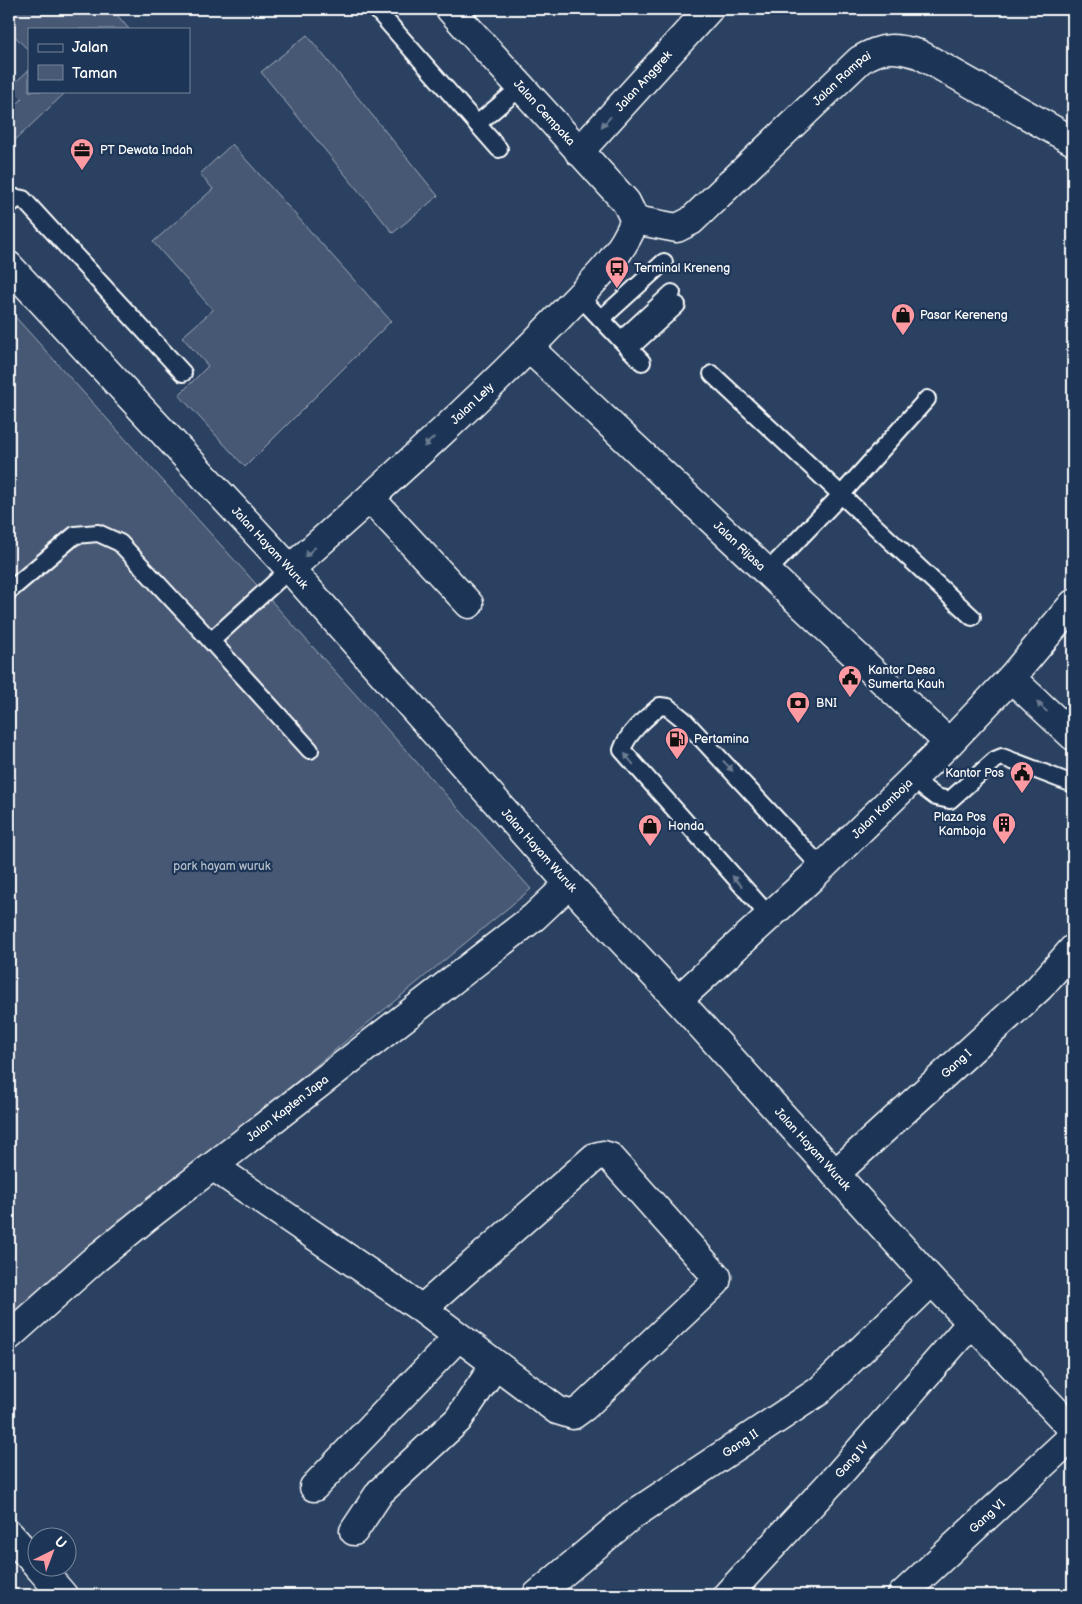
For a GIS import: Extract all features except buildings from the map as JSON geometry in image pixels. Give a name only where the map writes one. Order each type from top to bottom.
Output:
[{"type":"street","name":"Jalan Cempaka","points":[[450,9],[520,88],[626,202],[635,220]]},
{"type":"street","name":"Jalan Anggrek","points":[[579,152],[709,9]]},
{"type":"street","name":"Jalan Rampai","points":[[635,220],[677,228],[691,221],[860,60],[876,51],[896,48],[919,54],[1073,141]]},
{"type":"street","name":"Jalan Lely","points":[[290,570],[370,498],[529,348],[613,261],[628,239],[635,220]]},
{"type":"street","name":"Jalan Hayam Wuruk","points":[[9,266],[290,570],[568,884],[678,1000],[932,1281],[1073,1429]]},
{"type":"street","name":"Jalan Rijasa","points":[[529,348],[766,573],[949,743]]},
{"type":"street","points":[[370,498],[469,604]]},
{"type":"street","name":"Jalan Kamboja","points":[[678,1000],[822,868],[949,743],[1011,678],[1073,604]]},
{"type":"street","points":[[1011,678],[1073,736]]},
{"type":"street","name":"Jalan Kapten Japa","points":[[9,1336],[100,1255],[214,1168],[326,1077],[534,917],[568,884]]},
{"type":"street","name":"Gang I","points":[[835,1174],[1033,994],[1073,949]]},
{"type":"street","points":[[214,1168],[422,1309],[557,1410],[573,1415],[584,1407],[716,1282],[716,1274],[610,1157],[604,1155],[595,1158],[422,1309]]},
{"type":"street","name":"Gang II","points":[[537,1595],[631,1516],[819,1391],[932,1281]]},
{"type":"street","name":"Gang IV","points":[[727,1595],[840,1473],[972,1322]]},
{"type":"street","points":[[314,1487],[458,1337]]},
{"type":"street","points":[[354,1531],[380,1492],[458,1420],[495,1365]]},
{"type":"street","name":"Gang VI","points":[[902,1595],[1073,1436]]},
{"type":"street","points":[[9,1534],[28,1555]]},
{"type":"street","points":[[47,1576],[63,1595]]},
{"type":"lane","points":[[376,9],[498,149]]},
{"type":"lane","points":[[478,124],[520,88]]},
{"type":"lane","points":[[9,205],[18,198],[23,199],[184,373]]},
{"type":"lane","points":[[601,319],[664,262]]},
{"type":"lane","points":[[579,296],[642,362]]},
{"type":"lane","points":[[625,344],[675,299]]},
{"type":"lane","points":[[712,374],[972,618]]},
{"type":"lane","points":[[766,573],[842,495],[927,400]]},
{"type":"lane","points":[[9,591],[75,535],[98,533],[120,543],[310,750]]},
{"type":"lane","points":[[211,641],[290,570]]},
{"type":"lane","points":[[770,917],[622,750],[635,729],[654,711],[660,706],[668,707],[683,719],[822,868]]},
{"type":"lane","points":[[912,779],[936,797],[950,800],[995,760],[1002,757],[1073,784]]},
{"type":"green space","points":[[9,9],[112,9],[128,28],[28,28],[28,50],[9,30]]},
{"type":"green space","points":[[307,35],[438,196],[393,233],[261,72]]},
{"type":"green space","points":[[28,71],[28,92],[66,92],[10,145],[9,112],[22,99],[10,87]]},
{"type":"green space","points":[[232,144],[391,321],[245,467],[179,395],[208,366],[182,337],[213,310],[153,242],[213,189],[200,174]]},
{"type":"green space","name":"park hayam wuruk","points":[[9,310],[531,889],[9,1318]]},
{"type":"place","name":"PT Dewata Indah","points":[[82,171]]},
{"type":"place","name":"Terminal Kreneng","points":[[617,289]]},
{"type":"place","name":"Pasar Kereneng","points":[[903,336]]},
{"type":"place","name":"Kantor Desa Sumerta Kauh","points":[[850,698]]},
{"type":"place","name":"BNI","points":[[798,724]]},
{"type":"place","name":"Pertamina","points":[[677,760]]},
{"type":"place","name":"Kantor Pos","points":[[1022,794]]},
{"type":"place","name":"Plaza Pos Kamboja","points":[[1004,845]]},
{"type":"place","name":"Honda","points":[[650,847]]}]
